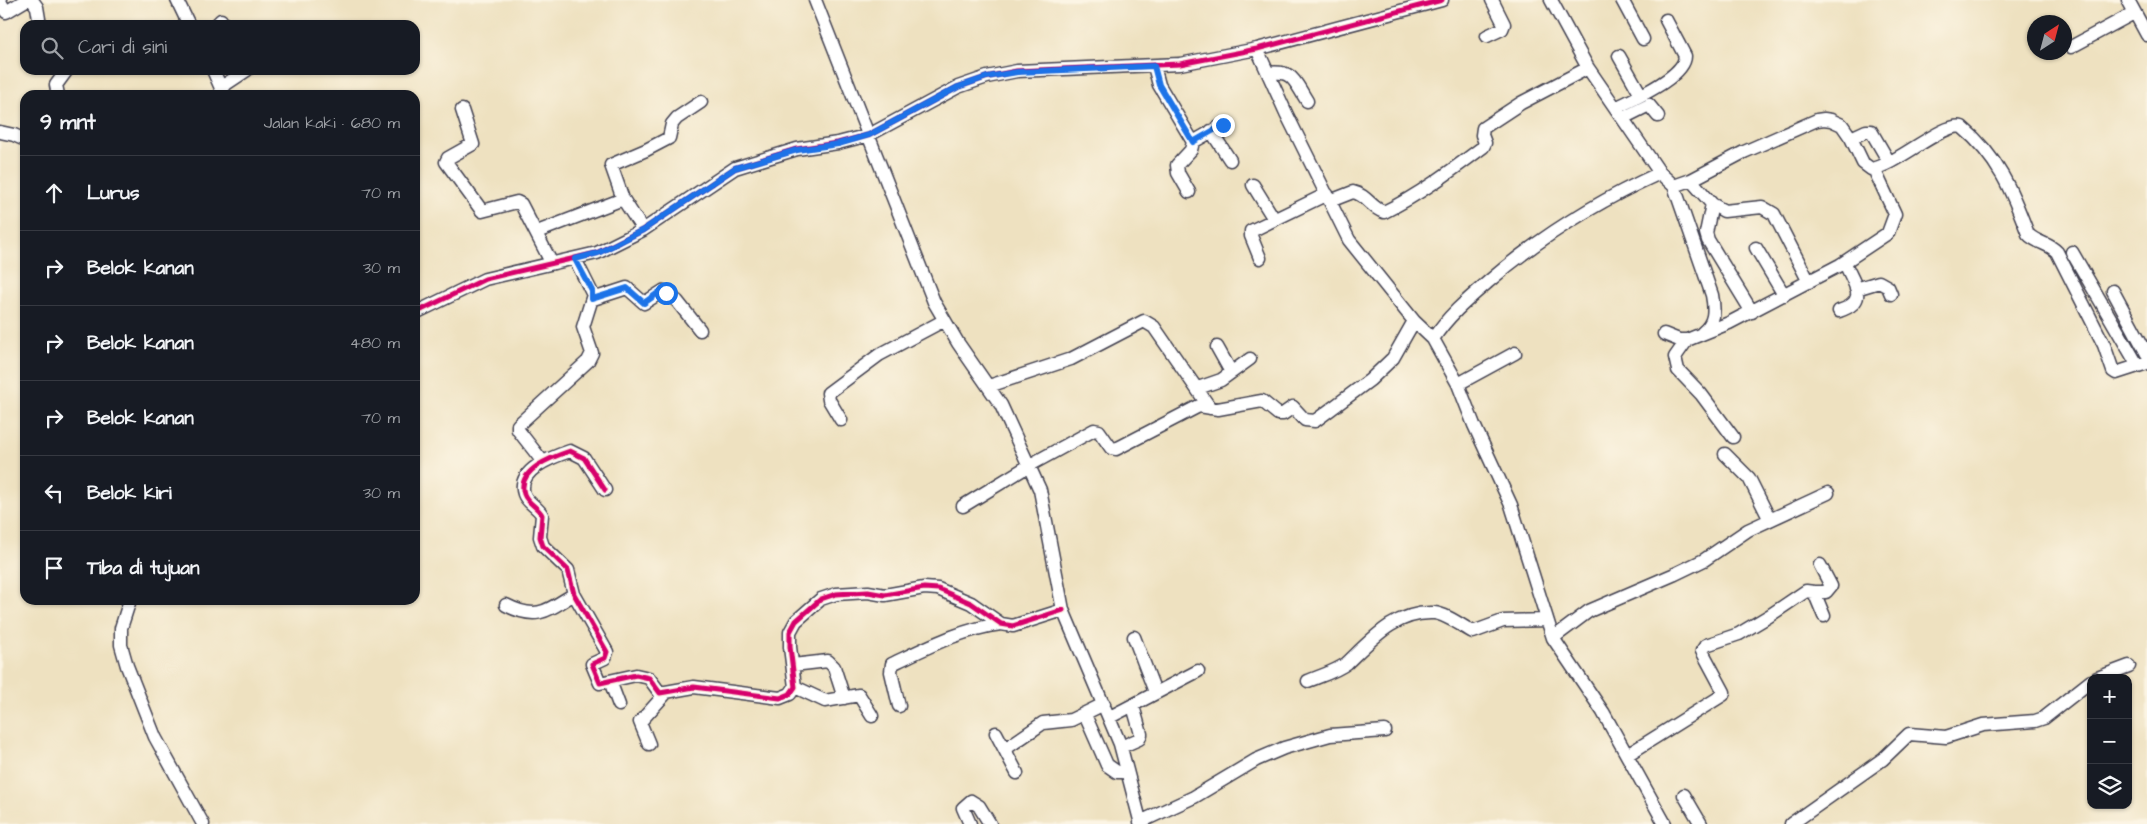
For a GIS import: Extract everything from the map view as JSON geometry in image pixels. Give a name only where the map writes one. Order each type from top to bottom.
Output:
[{"type":"street","points":[[0,1],[5,11],[9,12],[26,0]]},
{"type":"street","points":[[32,0],[37,6],[39,20]]},
{"type":"street","points":[[177,0],[187,20]]},
{"type":"street","points":[[815,0],[944,321],[989,386],[1013,428],[1040,490],[1047,517],[1063,610],[1110,717],[1121,747],[1140,823],[1194,797],[1256,760],[1284,748],[1330,736],[1385,731]]},
{"type":"street","points":[[420,311],[485,279],[551,262],[575,259],[598,253],[643,230],[735,168],[797,150],[838,144],[869,135],[958,87],[987,77],[1017,72],[1180,64],[1257,49],[1442,0]]},
{"type":"street","points":[[1487,36],[1502,29],[1504,24],[1492,0]]},
{"type":"street","points":[[1551,0],[1588,68],[1660,173],[1674,186],[1712,295],[1715,310],[1708,328],[1702,333]]},
{"type":"street","points":[[1622,0],[1643,39]]},
{"type":"street","points":[[2128,0],[2147,35]]},
{"type":"street","points":[[2072,47],[2134,13]]},
{"type":"street","points":[[1619,113],[1683,66],[1685,60],[1666,20]]},
{"type":"street","points":[[1257,49],[1349,240],[1414,321],[1433,339],[1458,384],[1474,425],[1511,505],[1553,638],[1603,712],[1665,824]]},
{"type":"street","points":[[1619,56],[1641,95]]},
{"type":"street","points":[[1154,66],[1159,85],[1193,142],[1191,150],[1177,165],[1178,173],[1189,192]]},
{"type":"street","points":[[1260,258],[1251,236],[1251,231],[1274,219],[1328,198],[1354,192],[1360,193],[1379,210],[1384,212],[1426,188],[1483,147],[1485,142],[1482,135],[1484,128],[1528,100],[1588,68]]},
{"type":"street","points":[[1268,73],[1285,72],[1290,76],[1307,101]]},
{"type":"street","points":[[57,90],[56,85],[63,75]]},
{"type":"street","points":[[216,75],[222,90]]},
{"type":"street","points":[[224,90],[226,84],[240,75]]},
{"type":"street","points":[[643,230],[623,199],[611,168],[612,163],[664,141],[670,136],[672,124],[677,118],[701,102]]},
{"type":"street","points":[[1619,113],[1649,105],[1658,116]]},
{"type":"street","points":[[462,110],[473,144],[448,158],[446,162],[456,178],[474,198],[480,211],[519,203],[537,232],[551,262]]},
{"type":"street","points":[[1674,186],[1691,180],[1744,152],[1817,120],[1837,122],[1851,138],[1862,163],[1874,169],[1950,126],[1962,127],[2000,169],[2012,190],[2028,234],[2032,239],[2052,247],[2057,252],[2104,345],[2113,371],[2116,373],[2143,364],[2072,252]]},
{"type":"street","points":[[1193,142],[1217,128],[1230,160]]},
{"type":"street","points":[[1851,138],[1866,131],[1871,131],[1889,162]]},
{"type":"street","points":[[0,132],[20,138]]},
{"type":"street","points":[[1664,334],[1679,340],[1687,340],[1752,312],[1844,263],[1888,233],[1895,214],[1874,169]]},
{"type":"street","points":[[1433,339],[1447,318],[1535,242],[1628,188],[1660,173]]},
{"type":"street","points":[[1691,180],[1712,204],[1724,211],[1762,208],[1774,214],[1809,282]]},
{"type":"street","points":[[1253,185],[1274,219]]},
{"type":"street","points":[[537,232],[623,199]]},
{"type":"street","points":[[1712,204],[1706,233],[1708,240],[1752,312]]},
{"type":"street","points":[[1756,248],[1784,295]]},
{"type":"street","points":[[544,462],[518,430],[518,425],[588,361],[592,353],[582,327],[592,299],[592,291],[575,259]]},
{"type":"street","points":[[1839,311],[1856,303],[1856,289],[1844,263]]},
{"type":"street","points":[[1856,289],[1879,282],[1888,287],[1890,294]]},
{"type":"street","points":[[592,299],[627,288],[644,303],[663,291],[677,301],[700,330]]},
{"type":"street","points":[[2113,291],[2147,354]]},
{"type":"street","points":[[841,420],[829,400],[828,393],[878,355],[944,321]]},
{"type":"street","points":[[989,386],[1071,359],[1144,321],[1154,327],[1198,388],[1210,408]]},
{"type":"street","points":[[963,506],[1030,465],[1094,430],[1099,431],[1111,448],[1116,449],[1199,406],[1218,409],[1262,401],[1278,414],[1283,414],[1293,407],[1305,420],[1314,421],[1370,380],[1393,358],[1414,321]]},
{"type":"street","points":[[1687,340],[1674,357],[1678,370],[1701,394],[1733,437]]},
{"type":"street","points":[[1217,347],[1231,372]]},
{"type":"street","points":[[1458,384],[1515,353]]},
{"type":"street","points":[[1198,388],[1221,380],[1250,359]]},
{"type":"street","points":[[605,490],[579,454],[570,451],[544,462],[523,480],[524,494],[542,516],[540,537],[550,554],[568,570],[574,594],[607,652],[604,658],[592,664],[600,684],[631,676],[643,676],[652,681],[657,692],[694,687],[780,698],[790,694],[796,687],[790,632],[796,620],[820,599],[836,594],[868,592],[885,595],[924,588],[938,590],[971,603],[1001,624]]},
{"type":"street","points":[[1725,454],[1749,478],[1770,520]]},
{"type":"street","points":[[1553,638],[1589,611],[1704,560],[1748,530],[1828,492]]},
{"type":"street","points":[[1627,755],[1723,695],[1724,692],[1702,651],[1703,648],[1739,634],[1806,591],[1826,592],[1831,586],[1820,565]]},
{"type":"street","points":[[1814,592],[1824,616]]},
{"type":"street","points":[[506,606],[532,615],[548,610],[574,594]]},
{"type":"street","points":[[128,605],[121,628],[121,646],[127,666],[155,737],[203,824]]},
{"type":"street","points":[[899,706],[891,672],[892,664],[940,640],[982,627],[1001,624],[1013,626],[1024,624],[1063,610]]},
{"type":"street","points":[[1308,681],[1345,664],[1360,647],[1380,631],[1407,615],[1436,613],[1472,632],[1503,621],[1547,620]]},
{"type":"street","points":[[1134,637],[1155,692]]},
{"type":"street","points":[[793,665],[828,661],[834,667],[844,698]]},
{"type":"street","points":[[2108,674],[2129,666]]},
{"type":"street","points":[[1110,717],[1198,671]]},
{"type":"street","points":[[610,681],[619,705]]},
{"type":"street","points":[[1791,824],[1883,759],[1908,734],[1946,737],[1983,725],[2035,721],[2044,718],[2087,684]]},
{"type":"street","points":[[796,687],[825,701],[856,695],[862,697],[872,716]]},
{"type":"street","points":[[648,744],[640,722],[667,692]]},
{"type":"street","points":[[1005,749],[1043,723],[1052,720],[1065,721],[1084,715],[1104,704]]},
{"type":"street","points":[[1121,747],[1139,739],[1141,734],[1133,706]]},
{"type":"street","points":[[1084,715],[1107,764],[1117,772],[1127,772]]},
{"type":"street","points":[[996,733],[1017,773]]},
{"type":"street","points":[[1684,795],[1701,824]]},
{"type":"street","points":[[970,824],[962,808],[971,800],[979,806],[990,824]]},
{"type":"cycle path","points":[[420,311],[485,279],[597,253],[643,230],[735,168],[797,149],[838,143],[869,135],[958,87],[987,77],[1017,71],[1180,64],[1257,49],[1442,0]]},
{"type":"cycle path","points":[[605,490],[584,458],[570,451],[545,461],[530,471],[525,478],[523,486],[525,497],[542,515],[540,537],[543,546],[568,570],[574,594],[607,652],[605,658],[592,664],[600,683],[636,675],[649,678],[660,693],[694,687],[780,698],[790,694],[795,687],[790,632],[796,621],[821,599],[836,594],[868,592],[885,595],[924,588],[938,589],[971,603],[1001,624],[1013,626],[1063,610]]},
{"type":"route","points":[[666,293],[661,291],[644,303],[638,299],[630,288],[592,299],[592,291],[575,259],[598,253],[626,240],[678,208],[735,168],[766,157],[838,144],[869,135],[958,87],[987,77],[1017,72],[1154,66],[1159,85],[1193,142],[1223,125]]}]
